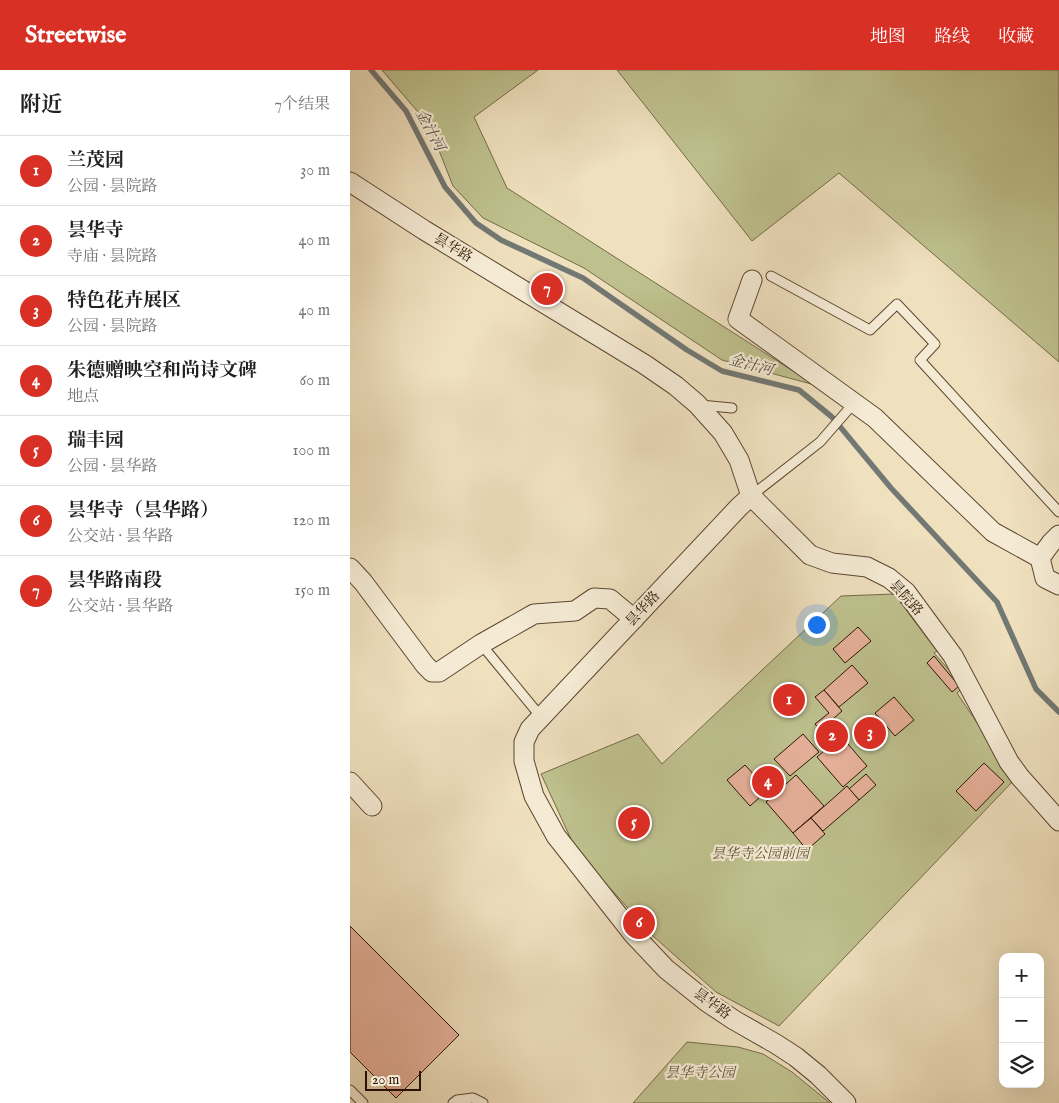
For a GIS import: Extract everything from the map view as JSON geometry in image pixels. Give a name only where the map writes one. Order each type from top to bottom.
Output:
[{"type":"street","name":"昙华路","points":[[350,182],[424,230],[644,364],[676,386],[697,404],[723,434],[738,460],[751,496],[530,729],[524,742],[524,761],[534,796],[556,836],[633,934],[666,969],[707,1002],[796,1057],[818,1075],[846,1103]]},
{"type":"street","points":[[752,280],[738,320],[875,418],[993,532],[1040,558],[1045,578],[1059,585]]},
{"type":"street","name":"昙院路","points":[[751,496],[810,555],[832,563],[867,567],[889,578],[906,592],[954,656],[1009,762],[1059,822]]},
{"type":"street","points":[[1040,558],[1059,536]]},
{"type":"street","points":[[350,568],[363,582],[425,666],[432,672],[439,672],[481,644],[534,614],[575,610],[594,598],[610,599],[634,619]]},
{"type":"street","points":[[350,782],[372,806]]},
{"type":"lane","points":[[771,276],[870,330],[897,304],[934,344],[920,360],[1059,512]]},
{"type":"lane","points":[[751,496],[820,442],[854,403]]},
{"type":"lane","points":[[697,404],[732,408]]},
{"type":"lane","points":[[481,644],[541,717]]},
{"type":"lane","points":[[350,1090],[363,1103]]},
{"type":"lane","points":[[453,1103],[457,1100],[473,1098],[483,1103]]},
{"type":"green space","points":[[382,70],[538,70],[474,117],[507,188],[815,385],[722,360],[584,268],[483,218],[453,186],[429,125]]},
{"type":"green space","points":[[617,70],[1059,70],[1059,362],[839,173],[752,241]]},
{"type":"green space","name":"昙华寺公园前园","points":[[894,594],[937,651],[934,653],[964,687],[957,693],[1015,779],[779,1026],[716,992],[653,936],[576,850],[541,774],[638,734],[662,764],[841,596]]},
{"type":"green space","name":"昙华寺公园","points":[[687,1042],[738,1047],[763,1054],[792,1072],[830,1103],[633,1103]]},
{"type":"building","points":[[858,627],[871,641],[845,663],[833,649]]},
{"type":"building","points":[[934,656],[959,686],[952,692],[927,663]]},
{"type":"building","points":[[852,665],[868,683],[839,707],[824,690]]},
{"type":"building","points":[[824,690],[842,711],[825,726],[837,740],[832,744],[815,724],[829,713],[815,697]]},
{"type":"building","points":[[894,697],[914,720],[895,736],[875,713]]},
{"type":"building","points":[[803,734],[819,752],[790,776],[774,759]]},
{"type":"building","points":[[841,736],[867,766],[843,787],[817,757]]},
{"type":"building","points":[[984,763],[1004,782],[976,811],[956,791]]},
{"type":"building","points":[[745,765],[768,790],[750,806],[727,780]]},
{"type":"building","points":[[866,774],[876,785],[859,800],[849,789]]},
{"type":"building","points":[[796,775],[824,806],[793,833],[766,802]]},
{"type":"building","points":[[847,786],[859,800],[823,831],[811,818]]},
{"type":"building","points":[[811,818],[825,834],[807,850],[793,833]]},
{"type":"building","points":[[350,926],[459,1035],[396,1098],[350,1052]]},
{"type":"waterway","name":"金汁河","points":[[371,70],[406,111],[445,187],[476,223],[501,240],[583,278],[687,350],[722,371],[799,390],[832,417],[891,488],[997,602],[1036,689],[1059,712]]},
{"type":"place","name":"昙华路南段","points":[[547,289]]},
{"type":"place","name":"兰茂园","points":[[789,700]]},
{"type":"place","name":"特色花卉展区","points":[[870,733]]},
{"type":"place","name":"昙华寺","points":[[832,736]]},
{"type":"place","name":"朱德赠映空和尚诗文碑","points":[[768,782]]},
{"type":"place","name":"瑞丰园","points":[[634,823]]},
{"type":"place","name":"昙华寺（昙华路）","points":[[639,923]]}]
